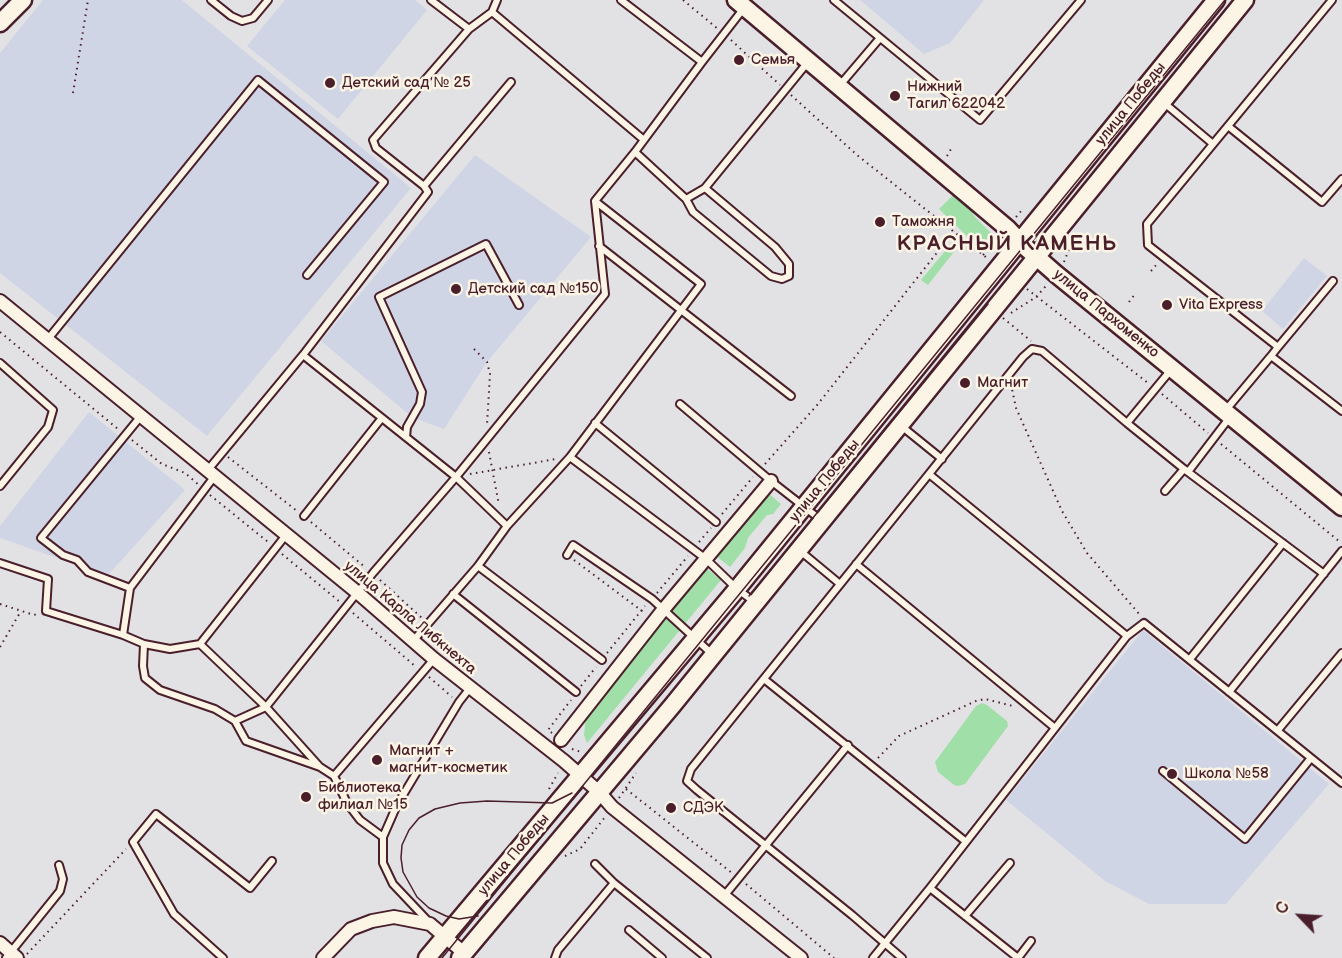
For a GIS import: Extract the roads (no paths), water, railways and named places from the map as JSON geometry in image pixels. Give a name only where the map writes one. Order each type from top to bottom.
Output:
[{"type":"main road","points":[[0,23],[23,0]]},
{"type":"main road","name":"улица Победы","points":[[427,958],[695,640],[1216,0]]},
{"type":"main road","name":"улица Победы","points":[[462,956],[714,655],[1245,0]]},
{"type":"main road","name":"улица Пархоменко","points":[[740,4],[1007,228],[1036,257],[1342,507]]},
{"type":"street","name":"улица Карла Либкнехта","points":[[0,301],[358,593],[434,659],[564,761],[599,792],[612,807],[801,958]]},
{"type":"street","points":[[561,740],[663,610],[771,481]]},
{"type":"street","points":[[323,958],[351,929],[372,921],[394,918],[430,924],[446,936],[462,956]]},
{"type":"street","points":[[0,943],[11,956]]},
{"type":"lane","points":[[211,0],[231,16],[242,21],[253,18],[268,0]]},
{"type":"lane","points":[[431,0],[469,29]]},
{"type":"lane","points":[[123,635],[130,588],[204,490],[222,453],[303,355],[424,199],[428,192],[424,186],[376,148],[374,140],[469,29],[492,12],[496,0]]},
{"type":"lane","points":[[621,0],[702,62]]},
{"type":"lane","points":[[834,0],[843,3],[880,38],[980,120],[1081,0]]},
{"type":"lane","points":[[1278,347],[1148,245],[1147,224],[1332,0]]},
{"type":"lane","points":[[235,721],[266,707],[373,573],[456,477],[605,294],[598,246],[595,201],[635,152],[702,62],[740,4]]},
{"type":"lane","points":[[492,12],[644,140]]},
{"type":"lane","points":[[839,87],[880,38]]},
{"type":"lane","points":[[686,198],[705,188],[809,62]]},
{"type":"lane","points":[[48,339],[258,80],[384,182],[307,275]]},
{"type":"lane","points":[[424,186],[511,82]]},
{"type":"lane","points":[[1162,102],[1213,144]]},
{"type":"lane","points":[[1228,126],[1322,201],[1342,179]]},
{"type":"lane","points":[[635,152],[686,198],[693,212],[771,276],[782,279],[789,276],[789,264],[775,247],[705,188]]},
{"type":"lane","points":[[413,641],[478,566],[507,526],[570,457],[701,284],[595,201]]},
{"type":"lane","points":[[406,437],[407,427],[420,404],[422,392],[379,297],[486,244],[519,305]]},
{"type":"lane","points":[[598,246],[790,396]]},
{"type":"lane","points":[[1165,491],[1186,470],[1278,347],[1333,281]]},
{"type":"lane","points":[[902,958],[687,781],[691,769],[1032,349],[1042,351],[1186,470],[1324,574]]},
{"type":"lane","points":[[303,355],[456,477],[507,526]]},
{"type":"lane","points":[[1271,356],[1342,411]]},
{"type":"lane","points":[[0,363],[53,410],[48,427],[0,486]]},
{"type":"lane","points":[[1127,423],[1172,368]]},
{"type":"lane","points":[[680,404],[822,521]]},
{"type":"lane","points":[[130,588],[88,572],[77,560],[63,555],[41,538],[141,416]]},
{"type":"lane","points":[[304,516],[381,419]]},
{"type":"lane","points":[[595,423],[716,522]]},
{"type":"lane","points":[[900,425],[942,459]]},
{"type":"lane","points":[[570,457],[706,559],[737,589],[756,603]]},
{"type":"lane","points":[[929,474],[1127,636]]},
{"type":"lane","points":[[0,563],[48,579],[46,611],[123,635],[144,644],[170,649],[200,644],[286,535]]},
{"type":"lane","points":[[1190,659],[1283,543]]},
{"type":"lane","points":[[567,555],[573,545],[652,599],[714,655]]},
{"type":"lane","points":[[799,549],[840,584]]},
{"type":"lane","points":[[1230,692],[1342,551]]},
{"type":"lane","points":[[856,564],[1055,728]]},
{"type":"lane","points":[[478,566],[602,660]]},
{"type":"lane","points":[[453,594],[576,692]]},
{"type":"lane","points":[[873,958],[1127,636],[1144,623],[1342,783]]},
{"type":"lane","points":[[144,644],[145,678],[160,690],[215,709],[235,721],[246,741],[320,766]]},
{"type":"lane","points":[[200,644],[266,707],[320,766],[334,776],[347,802],[360,820],[383,837]]},
{"type":"lane","points":[[1278,730],[1342,652]]},
{"type":"lane","points":[[334,776],[434,659]]},
{"type":"lane","points":[[764,679],[966,841]]},
{"type":"lane","points":[[430,924],[393,884],[383,863],[383,837],[397,805],[459,702],[470,688]]},
{"type":"lane","points":[[724,897],[848,745]]},
{"type":"lane","points":[[1163,771],[1245,839],[1311,758]]},
{"type":"lane","points":[[223,958],[174,914],[133,843],[156,814],[250,888],[272,861]]},
{"type":"lane","points":[[965,916],[1010,863]]},
{"type":"lane","points":[[11,956],[60,891],[63,879],[59,864]]},
{"type":"lane","points":[[595,864],[614,883],[707,958]]},
{"type":"lane","points":[[555,958],[558,950],[614,883]]},
{"type":"lane","points":[[930,888],[1018,958],[1031,941]]},
{"type":"lane","points":[[629,930],[662,958]]},
{"type":"tram line","points":[[442,958],[1225,0]]},
{"type":"tram line","points":[[749,596],[988,304]]},
{"type":"tram line","points":[[478,916],[459,919],[446,916],[429,908],[417,897],[403,872],[401,858],[402,845],[409,830],[419,818],[435,809],[460,803],[487,801],[552,803],[572,793]]},
{"type":"place","name":"Семья","points":[[739,60]]},
{"type":"place","name":"Детский сад № 25","points":[[330,83]]},
{"type":"place","name":"Нижний Тагил 622042","points":[[895,96]]},
{"type":"place","name":"Таможня","points":[[880,222]]},
{"type":"place","name":"Детский сад №150","points":[[456,289]]},
{"type":"place","name":"Vita Express","points":[[1167,305]]},
{"type":"place","name":"Магнит","points":[[965,383]]},
{"type":"place","name":"Магнит + магнит-косметик","points":[[377,760]]},
{"type":"place","name":"Школа №58","points":[[1172,774]]},
{"type":"place","name":"Библиотека филиал №15","points":[[306,797]]},
{"type":"place","name":"СДЭК","points":[[671,808]]},
{"type":"district","name":"КРАСНЫЙ КАМЕНЬ","points":[[1007,245]]}]
